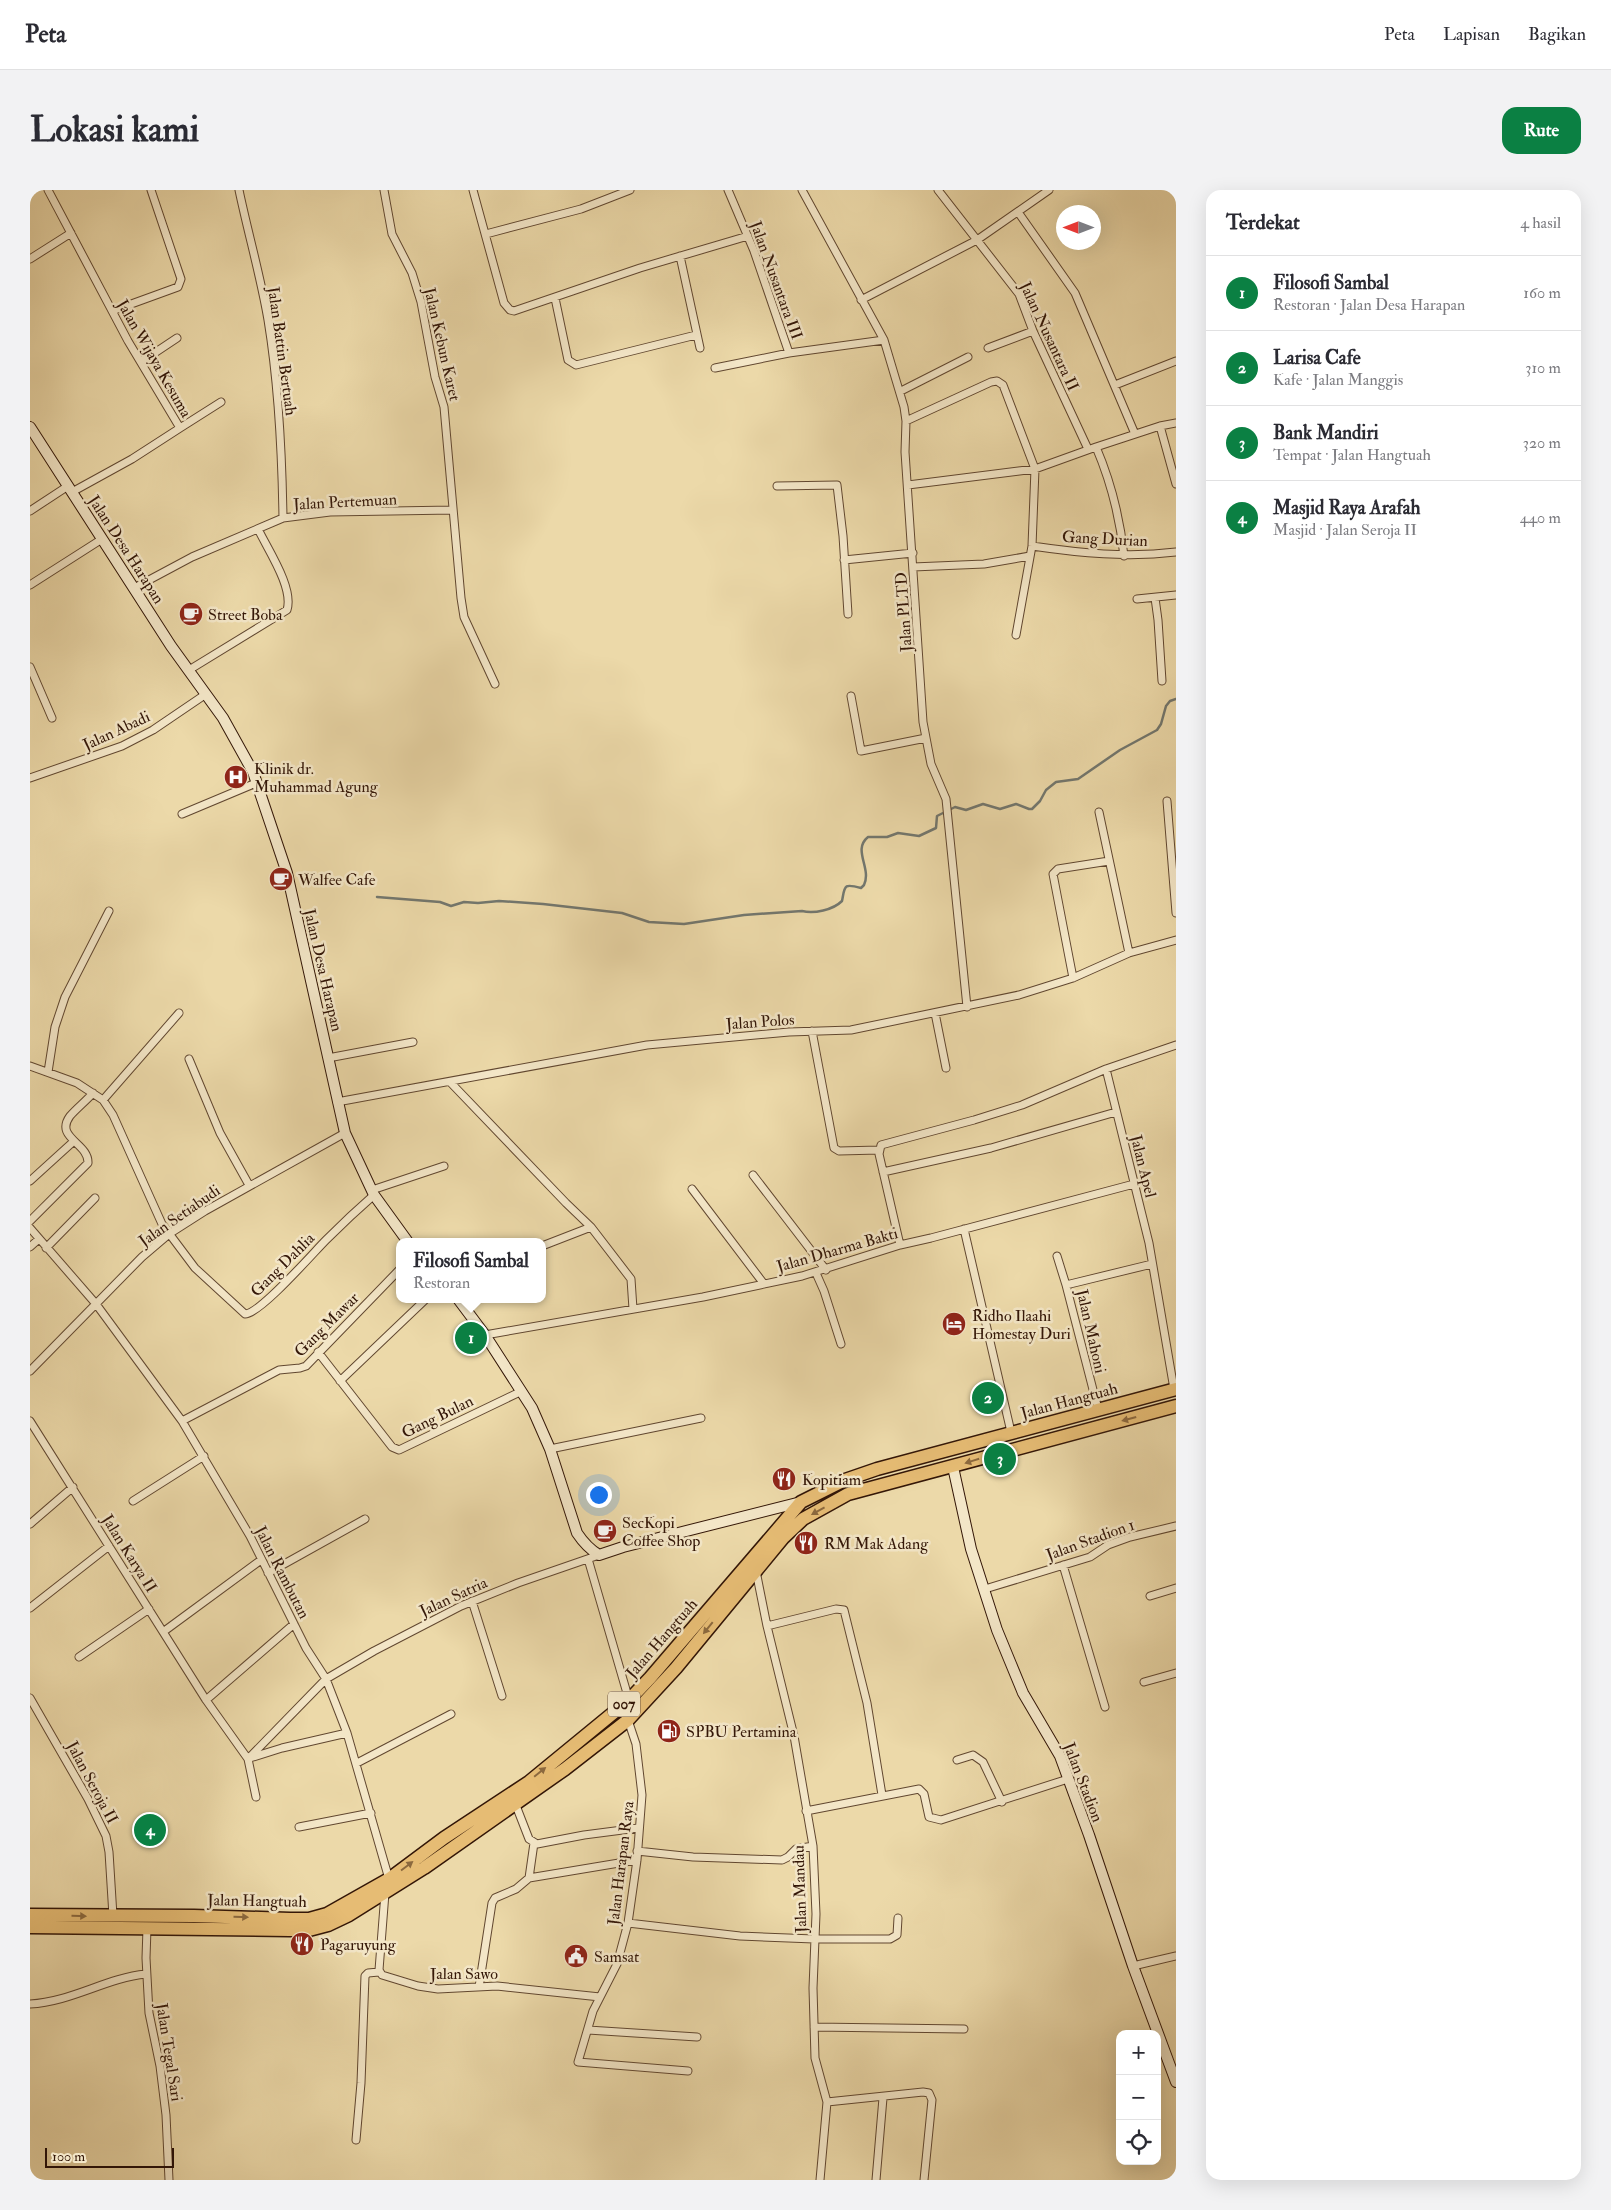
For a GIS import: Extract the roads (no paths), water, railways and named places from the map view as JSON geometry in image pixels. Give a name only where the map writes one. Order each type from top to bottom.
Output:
[{"type":"highway","name":"Jalan Hangtuah","points":[[30,1915],[45,1922],[147,1928],[309,1930],[328,1925],[349,1915],[385,1893],[528,1782],[628,1700],[650,1678],[801,1502],[845,1480],[1010,1432],[1175,1389]]},
{"type":"highway","name":"Jalan Hangtuah","points":[[30,1928],[45,1922],[113,1916],[309,1919],[327,1914],[515,1803],[565,1769],[628,1720],[676,1668],[783,1538],[803,1519],[848,1494],[1175,1408]]},
{"type":"street","name":"Jalan Wijaya Kesuma","points":[[30,511],[132,459],[180,428],[112,310],[48,190]]},
{"type":"street","points":[[112,310],[178,286],[181,279],[151,190]]},
{"type":"street","name":"Jalan Battin Bertuah","points":[[239,190],[268,318],[278,391],[282,446],[282,518]]},
{"type":"street","name":"Jalan Kebun Karet","points":[[384,190],[392,234],[412,273],[421,302],[435,377],[444,407],[464,617],[494,684]]},
{"type":"street","points":[[473,190],[504,302],[510,310],[519,310],[680,256],[748,236]]},
{"type":"street","points":[[486,234],[581,209],[630,190]]},
{"type":"street","name":"Jalan Nusantara III","points":[[728,190],[748,236],[790,353]]},
{"type":"street","name":"Jalan PLTD","points":[[802,190],[884,340],[901,391],[906,421],[905,452],[923,722],[931,764],[946,799],[966,1007]]},
{"type":"street","name":"Jalan Nusantara II","points":[[938,190],[1019,294],[1033,332],[1112,488],[1121,528],[1124,556]]},
{"type":"street","points":[[861,300],[977,240],[1050,190]]},
{"type":"street","points":[[1018,212],[1075,292],[1135,434]]},
{"type":"street","points":[[30,259],[71,233]]},
{"type":"street","points":[[680,256],[700,348]]},
{"type":"street","points":[[555,298],[568,360],[576,365],[696,335]]},
{"type":"street","points":[[988,348],[1033,332]]},
{"type":"street","points":[[141,362],[177,338]]},
{"type":"street","points":[[715,368],[790,353],[884,340]]},
{"type":"street","points":[[901,391],[968,357]]},
{"type":"street","points":[[1115,385],[1176,361]]},
{"type":"street","points":[[906,421],[991,382],[999,381],[1007,394],[1035,470],[1032,546],[1016,635]]},
{"type":"street","points":[[180,428],[221,402]]},
{"type":"street","points":[[908,486],[1035,470],[1092,448],[1160,426],[1176,423]]},
{"type":"street","points":[[1160,426],[1176,484]]},
{"type":"street","name":"Jalan Desa Harapan","points":[[30,427],[134,588],[223,718],[253,772],[287,873],[345,1132],[373,1193],[405,1238]]},
{"type":"street","points":[[777,486],[837,485],[848,614]]},
{"type":"street","name":"Jalan Pertemuan","points":[[134,588],[192,557],[282,518],[330,512],[453,510]]},
{"type":"street","points":[[189,670],[287,610],[289,606],[286,583],[258,529]]},
{"type":"street","points":[[30,585],[102,538]]},
{"type":"street","name":"Gang Durian","points":[[1032,546],[1083,554],[1124,556],[1176,552]]},
{"type":"street","points":[[844,560],[912,553]]},
{"type":"street","points":[[913,567],[984,564],[1030,556]]},
{"type":"street","points":[[1137,599],[1176,595]]},
{"type":"street","points":[[1155,598],[1162,680]]},
{"type":"street","points":[[30,667],[52,718]]},
{"type":"street","name":"Jalan Abadi","points":[[30,778],[122,746],[153,730],[206,694]]},
{"type":"street","points":[[851,696],[861,751],[926,738]]},
{"type":"street","points":[[182,814],[256,783]]},
{"type":"street","points":[[1167,801],[1176,914]]},
{"type":"street","points":[[1099,812],[1129,953]]},
{"type":"street","points":[[1074,978],[1053,874],[1058,869],[1109,861]]},
{"type":"street","points":[[48,1072],[55,1027],[65,997],[109,912]]},
{"type":"street","name":"Jalan Polos","points":[[337,1102],[451,1083],[647,1045],[812,1031],[851,1030],[1019,995],[1074,978],[1129,953],[1176,940]]},
{"type":"street","points":[[103,1100],[179,1012]]},
{"type":"street","points":[[934,1013],[946,1068]]},
{"type":"street","points":[[812,1031],[834,1148],[839,1151],[879,1150]]},
{"type":"street","points":[[328,1058],[413,1042]]},
{"type":"street","points":[[900,1244],[879,1150],[884,1143],[974,1120],[1022,1105],[1106,1069],[1176,1045]]},
{"type":"street","points":[[189,1059],[220,1133],[249,1186]]},
{"type":"street","points":[[30,1066],[77,1083],[103,1100],[113,1115],[156,1213],[169,1234]]},
{"type":"street","name":"Jalan Apel","points":[[1106,1069],[1149,1243],[1175,1389]]},
{"type":"street","points":[[451,1083],[591,1227],[631,1279],[633,1309]]},
{"type":"street","points":[[30,1222],[88,1164],[86,1152],[74,1141],[67,1131],[69,1118],[93,1093]]},
{"type":"street","points":[[883,1172],[991,1148],[1116,1112]]},
{"type":"street","name":"Jalan Setiabudi","points":[[30,1371],[142,1257],[169,1234],[205,1211],[345,1132]]},
{"type":"street","points":[[30,1181],[74,1141]]},
{"type":"street","points":[[373,1193],[444,1166]]},
{"type":"street","points":[[753,1175],[826,1270]]},
{"type":"street","name":"Jalan Dharma Bakti","points":[[485,1335],[633,1309],[816,1273],[900,1244],[1134,1184]]},
{"type":"street","points":[[692,1189],[764,1284]]},
{"type":"street","name":"Gang Dahlia","points":[[169,1234],[195,1268],[242,1312],[249,1314],[271,1297],[373,1193]]},
{"type":"street","points":[[46,1248],[95,1198]]},
{"type":"street","points":[[546,1244],[591,1227]]},
{"type":"street","name":"Jalan Rambutan","points":[[30,1228],[96,1304],[182,1420],[250,1536],[306,1648],[326,1679],[348,1733],[389,1879]]},
{"type":"street","points":[[964,1229],[1010,1432]]},
{"type":"street","points":[[30,1247],[39,1238]]},
{"type":"street","points":[[1057,1256],[1066,1285]]},
{"type":"street","name":"Jalan Mahoni","points":[[1098,1409],[1066,1285],[1152,1264]]},
{"type":"street","name":"Gang Mawar","points":[[182,1420],[279,1370],[303,1368],[396,1273]]},
{"type":"street","points":[[816,1273],[824,1291],[841,1344]]},
{"type":"street","points":[[340,1381],[422,1303]]},
{"type":"street","points":[[461,1303],[485,1335],[532,1408],[550,1449],[577,1533],[582,1541],[599,1554],[801,1502]]},
{"type":"street","name":"Gang Bulan","points":[[318,1352],[392,1447],[399,1450],[522,1391]]},
{"type":"street","points":[[550,1449],[701,1418]]},
{"type":"street","name":"Jalan Karya II","points":[[30,1421],[206,1700],[248,1759]]},
{"type":"street","points":[[133,1501],[204,1456]]},
{"type":"street","name":"Jalan Stadion","points":[[953,1467],[971,1548],[1009,1662],[1039,1721],[1060,1756],[1133,1966],[1173,2058],[1176,2082]]},
{"type":"street","points":[[30,1524],[73,1487]]},
{"type":"street","points":[[268,1572],[365,1519]]},
{"type":"street","name":"Jalan Stadion 1","points":[[984,1589],[1090,1557],[1108,1545],[1130,1537],[1176,1526]]},
{"type":"street","points":[[30,1608],[109,1546]]},
{"type":"street","name":"Jalan Satria","points":[[248,1759],[326,1679],[390,1642],[472,1601],[599,1554]]},
{"type":"street","points":[[588,1559],[628,1700]]},
{"type":"street","points":[[163,1632],[261,1560]]},
{"type":"street","points":[[1063,1564],[1105,1707]]},
{"type":"street","name":"Jalan Mandau","points":[[756,1571],[767,1626],[794,1736],[813,1846],[816,1914],[814,1939],[815,2058],[827,2102],[820,2180]]},
{"type":"street","points":[[1150,1596],[1176,1588]]},
{"type":"street","points":[[472,1601],[502,1696]]},
{"type":"street","points":[[78,1657],[149,1609]]},
{"type":"street","points":[[767,1626],[836,1609],[844,1610],[867,1703],[882,1795]]},
{"type":"street","points":[[206,1700],[294,1624]]},
{"type":"street","points":[[1144,1682],[1176,1674]]},
{"type":"street","name":"Jalan Seroja II","points":[[30,1698],[88,1799],[106,1836],[110,1859],[113,1916]]},
{"type":"street","points":[[356,1763],[451,1714]]},
{"type":"street","name":"Jalan Harapan Raya","points":[[628,1720],[636,1744],[641,1770],[642,1795],[637,1860],[628,1923],[617,1964],[600,1997],[578,2062],[688,2071]]},
{"type":"street","points":[[256,1797],[248,1759],[282,1748],[348,1733]]},
{"type":"street","points":[[957,1760],[973,1755],[981,1759],[1002,1802]]},
{"type":"street","points":[[806,1811],[921,1789],[924,1794],[929,1817],[937,1820],[1002,1802],[1068,1779]]},
{"type":"street","points":[[515,1803],[529,1839],[534,1843],[546,1844],[584,1835],[638,1828]]},
{"type":"street","points":[[299,1827],[371,1812]]},
{"type":"street","points":[[529,1878],[534,1843]]},
{"type":"street","points":[[637,1851],[693,1857],[782,1860],[796,1849],[813,1846]]},
{"type":"street","points":[[479,1987],[494,1898],[516,1890],[529,1878],[637,1860]]},
{"type":"street","points":[[356,2140],[361,2083],[365,1976],[368,1972],[379,1972],[385,1893]]},
{"type":"street","points":[[628,1923],[740,1936],[814,1939],[893,1938],[897,1934],[898,1918]]},
{"type":"street","name":"Jalan Tegal Sari","points":[[147,1928],[146,1974],[149,2013],[160,2066],[166,2115],[169,2180]]},
{"type":"street","points":[[1133,1966],[1176,1956]]},
{"type":"street","name":"Jalan Sawo","points":[[379,1972],[382,1975],[431,1988],[497,1986],[600,1997]]},
{"type":"street","points":[[30,2004],[54,2002],[130,1976],[146,1974]]},
{"type":"street","points":[[814,2028],[964,2029]]},
{"type":"street","points":[[588,2030],[697,2037]]},
{"type":"street","points":[[827,2102],[883,2098],[923,2092],[929,2093],[931,2096],[924,2180]]},
{"type":"street","points":[[876,2180],[883,2098]]},
{"type":"waterway","points":[[377,897],[440,902],[451,906],[464,902],[499,901],[543,904],[622,913],[649,922],[684,924],[744,915],[823,910],[834,907],[842,901],[846,887],[861,888],[864,885],[866,872],[862,848],[868,837],[887,837],[898,833],[919,836],[936,828],[937,816],[955,807],[966,810],[983,804],[1000,809],[1016,804],[1032,809],[1040,801],[1046,790],[1056,782],[1078,779],[1120,750],[1157,730],[1161,724],[1166,706],[1170,701],[1176,699]]},
{"type":"place","name":"Street Boba","points":[[191,614]]},
{"type":"place","name":"Klinik dr. Muhammad Agung","points":[[236,777]]},
{"type":"place","name":"Walfee Cafe","points":[[281,879]]},
{"type":"place","name":"Ridho Ilaahi Homestay Duri","points":[[954,1324]]},
{"type":"place","name":"Filosofi Sambal","points":[[471,1338]]},
{"type":"place","name":"Larisa Cafe","points":[[988,1398]]},
{"type":"place","name":"Bank Mandiri","points":[[1000,1459]]},
{"type":"place","name":"Kopitiam","points":[[784,1479]]},
{"type":"place","name":"SecKopi Coffee Shop","points":[[605,1531]]},
{"type":"place","name":"RM Mak Adang","points":[[806,1543]]},
{"type":"place","name":"SPBU Pertamina","points":[[669,1731]]},
{"type":"place","name":"Masjid Raya Arafah","points":[[150,1830]]},
{"type":"place","name":"Pagaruyung","points":[[302,1944]]},
{"type":"place","name":"Samsat","points":[[576,1956]]}]
